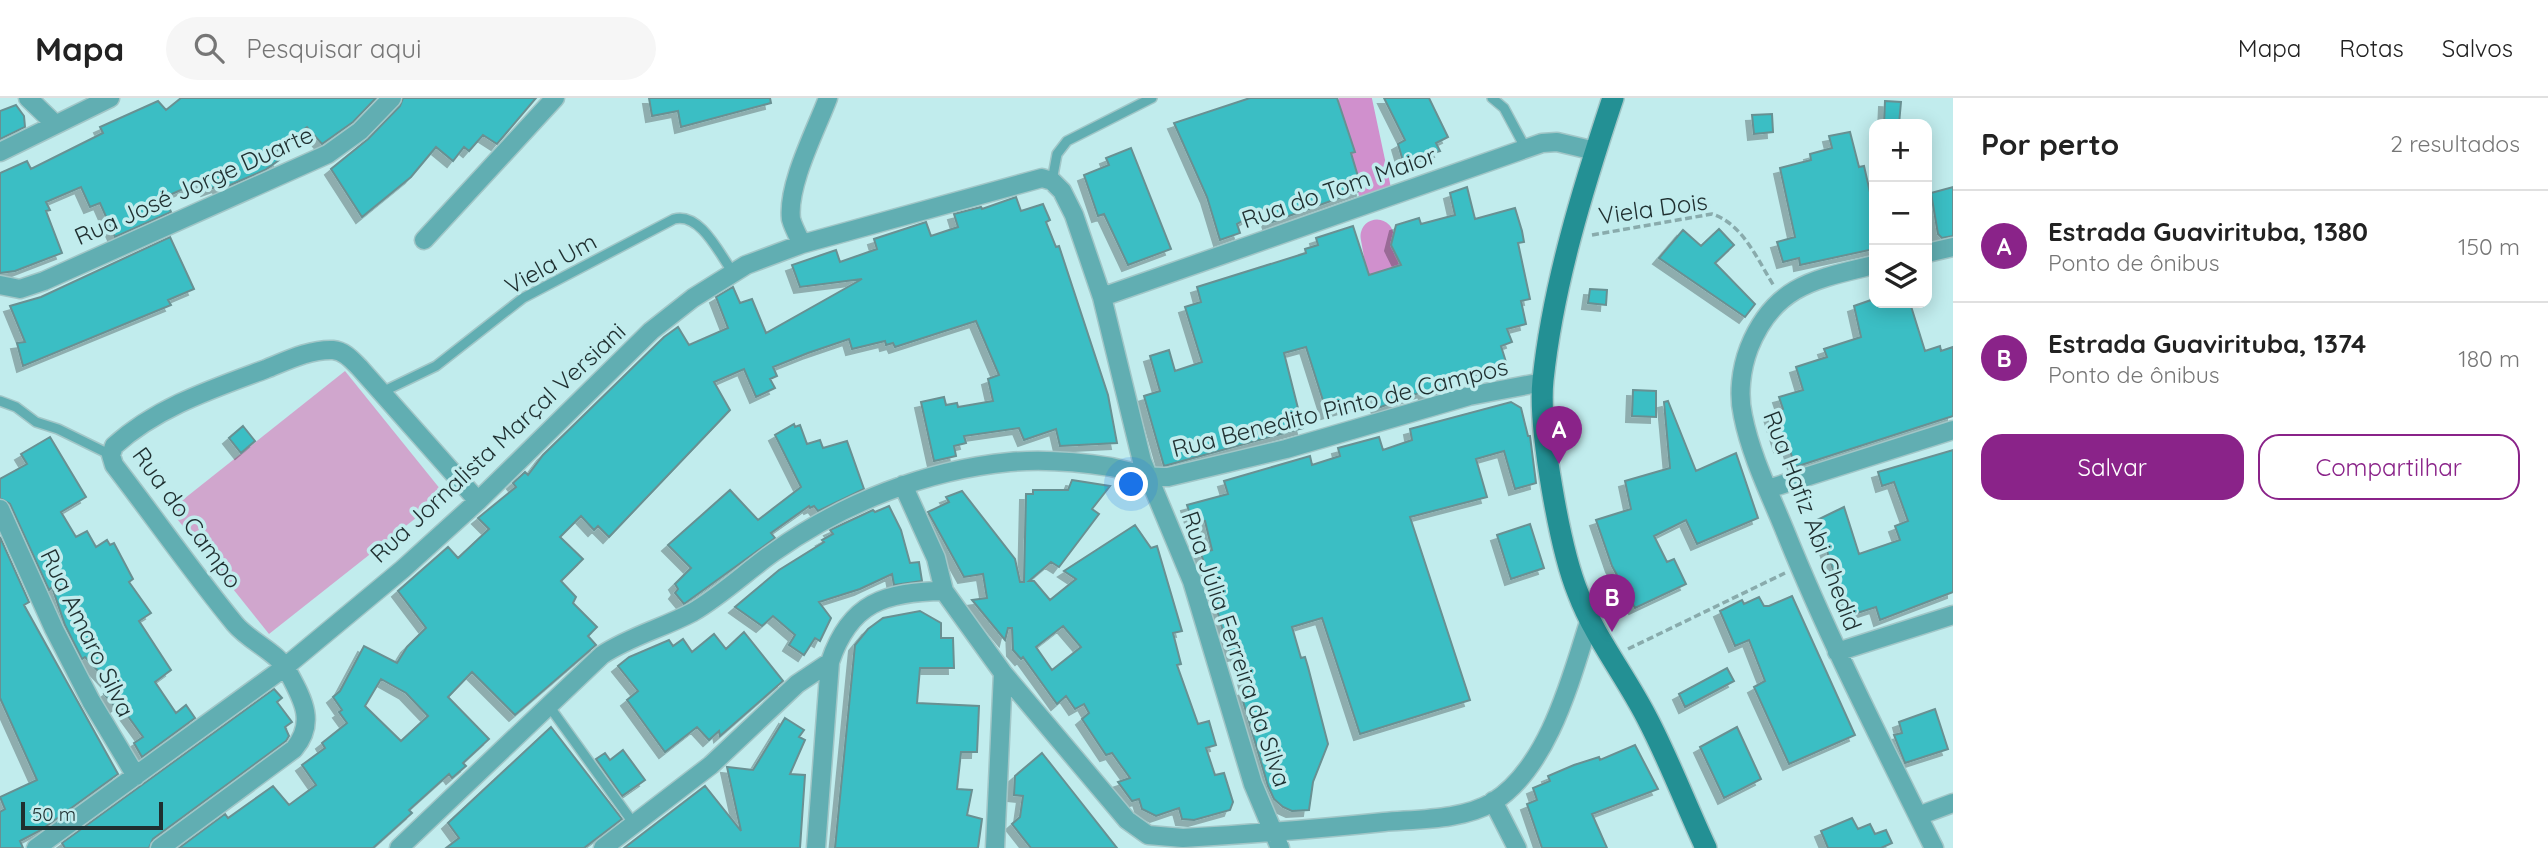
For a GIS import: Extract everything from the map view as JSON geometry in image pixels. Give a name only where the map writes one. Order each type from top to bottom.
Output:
[{"type":"street","points":[[28,98],[55,124]]},
{"type":"street","points":[[0,152],[110,98]]},
{"type":"street","name":"Rua José Jorge Duarte","points":[[0,285],[20,289],[44,281],[328,154],[360,131],[392,98]]},
{"type":"street","points":[[424,240],[555,98]]},
{"type":"street","points":[[802,244],[791,221],[791,207],[795,186],[828,98]]},
{"type":"street","points":[[1613,98],[1570,240],[1543,382],[1550,464],[1562,539],[1576,589],[1590,622],[1648,719],[1706,848]]},
{"type":"street","name":"Rua do Tom Maior","points":[[1101,297],[1526,149],[1557,142],[1595,151]]},
{"type":"street","name":"Rua Jornalista Marçal Versiani","points":[[36,848],[285,667],[478,501],[651,331],[733,271],[802,244],[840,236],[1026,181],[1042,178],[1052,181]]},
{"type":"street","name":"Rua Júlia Ferreira da Silva","points":[[1052,181],[1062,191],[1074,215],[1101,297],[1133,429],[1149,478],[1192,581],[1253,784],[1277,840]]},
{"type":"street","points":[[1932,252],[1953,247]]},
{"type":"street","name":"Rua Hafiz Abi Chedid","points":[[1869,266],[1816,279],[1798,287],[1782,300],[1763,322],[1749,349],[1741,381],[1742,414],[1768,489],[1837,652],[1934,848]]},
{"type":"street","name":"Rua do Campo","points":[[285,667],[236,625],[114,465],[111,455],[114,446],[166,410],[194,396],[312,352],[333,350],[346,354],[478,501]]},
{"type":"street","name":"Rua Benedito Pinto de Campos","points":[[1149,478],[1209,468],[1469,396],[1543,382]]},
{"type":"street","points":[[1768,489],[1953,430]]},
{"type":"street","points":[[399,848],[602,655],[624,641],[693,612],[821,521],[904,485],[962,469],[1012,462],[1094,465],[1149,478]]},
{"type":"street","points":[[904,485],[936,558],[944,591],[1003,673],[1127,820],[1149,841],[1183,838],[1277,840],[1452,815],[1493,802],[1528,765],[1559,717],[1590,622]]},
{"type":"street","name":"Rua Amaro Silva","points":[[0,509],[54,629],[91,701],[136,776]]},
{"type":"street","points":[[816,848],[830,662],[836,644],[851,621],[867,605],[889,596],[944,591]]},
{"type":"street","points":[[1837,652],[1953,615]]},
{"type":"street","points":[[603,848],[710,765],[797,684],[830,662]]},
{"type":"street","points":[[160,848],[294,749],[304,737],[307,727],[305,709],[285,667]]},
{"type":"street","points":[[995,848],[1003,673]]},
{"type":"street","points":[[1493,802],[1517,848]]},
{"type":"street","points":[[1918,816],[1953,803]]},
{"type":"lane","points":[[1052,181],[1057,154],[1067,141],[1152,98]]},
{"type":"lane","points":[[1492,98],[1504,108],[1526,149]]},
{"type":"lane","name":"Viela Um","points":[[380,393],[436,366],[523,298],[674,219],[684,216],[694,220],[733,271]]},
{"type":"lane","points":[[0,401],[16,407],[36,422],[58,429],[111,455]]},
{"type":"lane","points":[[549,706],[634,824]]},
{"type":"path","name":"Viela Dois","points":[[1570,240],[1712,214],[1727,218],[1738,228],[1782,300]]},
{"type":"path","points":[[1612,655],[1800,566]]},
{"type":"shaded area","points":[[345,371],[445,495],[269,634],[170,510]]},
{"type":"building","points":[[181,98],[376,98],[353,122],[322,144],[307,127],[273,153],[279,160],[265,170],[221,189],[218,186],[207,190],[201,181],[165,197],[171,212],[115,237],[100,203],[90,207],[81,187],[46,202],[50,210],[46,211],[62,253],[15,271],[0,273],[0,173],[27,161],[31,169],[103,133],[100,127],[158,101],[166,110]]},
{"type":"building","points":[[403,98],[536,98],[497,144],[483,135],[469,151],[464,147],[453,161],[436,147],[411,177],[362,217],[331,169],[368,139],[400,106]]},
{"type":"building","points":[[649,98],[770,98],[771,103],[681,127],[678,111],[652,116]]},
{"type":"building","points":[[1250,98],[1337,98],[1355,152],[1351,153],[1362,190],[1269,223],[1264,209],[1237,224],[1240,233],[1220,240],[1207,197],[1174,123]]},
{"type":"building","points":[[1384,98],[1429,98],[1448,137],[1436,143],[1440,151],[1403,161],[1398,144],[1405,140]]},
{"type":"building","points":[[1885,101],[1901,102],[1899,119],[1884,119]]},
{"type":"building","points":[[16,105],[24,116],[25,127],[0,139],[0,111]]},
{"type":"building","points":[[1772,114],[1773,132],[1754,134],[1752,115]]},
{"type":"building","points":[[1850,132],[1859,167],[1864,166],[1869,188],[1869,250],[1800,265],[1799,258],[1783,262],[1777,242],[1795,237],[1780,168],[1811,160],[1810,154],[1832,148],[1829,136]]},
{"type":"building","points":[[1131,148],[1171,249],[1128,265],[1104,214],[1098,216],[1084,175],[1109,165],[1106,158]]},
{"type":"building","points":[[1467,187],[1475,219],[1515,208],[1522,231],[1524,242],[1518,243],[1530,299],[1521,301],[1526,324],[1507,329],[1512,342],[1501,346],[1506,362],[1447,379],[1449,388],[1425,394],[1424,391],[1378,408],[1375,399],[1327,413],[1306,347],[1284,353],[1303,428],[1164,466],[1144,396],[1160,391],[1150,356],[1169,350],[1175,371],[1202,362],[1185,307],[1201,302],[1197,287],[1306,253],[1305,249],[1318,245],[1316,238],[1353,226],[1369,275],[1401,265],[1391,245],[1396,225],[1419,218],[1421,224],[1455,215],[1450,193]]},
{"type":"building","points":[[1953,187],[1953,236],[1942,238],[1938,234],[1932,193]]},
{"type":"building","points":[[1016,197],[1021,211],[1043,204],[1050,220],[1046,222],[1056,247],[1059,246],[1108,395],[1117,443],[1060,446],[1056,429],[1024,440],[1019,428],[964,436],[966,443],[954,446],[956,456],[934,461],[921,402],[944,397],[946,405],[957,403],[958,407],[993,401],[988,379],[999,375],[976,321],[895,347],[893,343],[886,345],[885,341],[852,349],[849,339],[808,353],[773,367],[777,376],[770,379],[775,388],[756,397],[744,369],[714,382],[730,410],[609,537],[598,526],[594,530],[581,516],[560,537],[583,559],[561,581],[576,597],[573,603],[597,627],[588,636],[596,645],[515,715],[472,672],[448,697],[489,739],[463,763],[466,766],[452,778],[449,774],[409,810],[412,813],[373,848],[179,848],[225,814],[228,818],[273,786],[289,805],[316,785],[302,765],[325,748],[322,743],[347,723],[333,697],[340,691],[364,646],[397,663],[407,647],[426,628],[398,591],[448,547],[458,558],[489,529],[478,518],[516,487],[513,483],[525,472],[528,475],[543,455],[664,337],[678,327],[689,345],[728,328],[716,297],[733,287],[740,303],[752,299],[766,333],[862,279],[800,287],[792,265],[836,250],[840,262],[877,249],[874,239],[926,222],[931,236],[958,227],[954,214],[981,207],[982,209]],"holes":[[[381,679],[406,693],[428,716],[401,741],[365,706]]]},
{"type":"building","points":[[1719,229],[1734,245],[1715,263],[1755,304],[1745,317],[1659,258],[1683,230],[1701,246]]},
{"type":"building","points":[[170,237],[194,289],[168,300],[171,305],[23,366],[17,343],[25,342],[10,306],[41,297]]},
{"type":"building","points":[[1590,289],[1607,290],[1606,305],[1588,303]]},
{"type":"building","points":[[1869,301],[1869,308],[1912,308],[1925,351],[1940,346],[1941,351],[1953,347],[1953,416],[1795,467],[1788,444],[1780,446],[1770,414],[1783,409],[1779,397],[1803,390],[1796,367],[1827,357],[1824,349],[1861,337],[1854,306]]},
{"type":"building","points":[[1633,390],[1656,391],[1656,417],[1632,416]]},
{"type":"building","points":[[1668,401],[1696,471],[1736,453],[1758,518],[1697,544],[1686,520],[1654,536],[1667,562],[1674,559],[1686,584],[1635,608],[1612,566],[1596,520],[1631,509],[1625,481],[1670,468],[1664,402]]},
{"type":"building","points":[[1511,402],[1521,408],[1530,436],[1536,483],[1515,489],[1504,451],[1476,459],[1487,497],[1410,517],[1470,700],[1360,734],[1322,618],[1292,627],[1301,658],[1305,657],[1328,744],[1313,782],[1309,810],[1292,811],[1283,807],[1274,799],[1268,786],[1240,691],[1247,689],[1237,654],[1230,656],[1201,553],[1212,550],[1205,521],[1193,524],[1187,505],[1228,494],[1224,481],[1310,456],[1312,465],[1340,456],[1338,448],[1379,437],[1383,450],[1412,440],[1410,429]]},
{"type":"building","points":[[794,424],[795,427],[800,425],[807,444],[820,440],[823,448],[847,441],[864,489],[818,511],[814,506],[809,506],[771,533],[775,538],[684,604],[675,593],[678,589],[675,584],[691,568],[668,545],[730,490],[758,520],[801,487],[775,435]]},
{"type":"building","points":[[243,426],[255,441],[241,453],[229,438]]},
{"type":"building","points":[[50,437],[86,497],[61,512],[76,537],[87,531],[96,547],[107,540],[110,545],[114,543],[133,579],[129,582],[151,613],[139,621],[171,670],[155,682],[176,713],[186,705],[195,718],[142,757],[134,743],[143,737],[119,704],[115,707],[104,694],[113,687],[85,657],[82,659],[65,625],[52,587],[49,590],[10,504],[0,498],[0,479],[27,464],[21,454]]},
{"type":"building","points":[[1953,450],[1953,592],[1880,620],[1876,607],[1848,616],[1817,520],[1844,507],[1859,554],[1900,540],[1895,526],[1908,521],[1894,482],[1882,486],[1878,472]]},
{"type":"building","points":[[1072,480],[1110,486],[1092,509],[1099,514],[1059,567],[1051,562],[1029,581],[1034,581],[1050,600],[1076,579],[1064,571],[1135,525],[1151,548],[1157,546],[1182,631],[1173,633],[1181,664],[1177,665],[1198,724],[1209,721],[1216,745],[1206,748],[1215,775],[1224,773],[1233,802],[1230,810],[1194,820],[1182,819],[1179,808],[1156,816],[1142,809],[1139,799],[1132,801],[1118,782],[1130,778],[1112,753],[1106,755],[1082,719],[1089,713],[1084,704],[1075,709],[1066,696],[1057,704],[1023,657],[1021,659],[1013,650],[1012,628],[1008,628],[1005,640],[972,600],[987,598],[983,574],[964,577],[928,512],[949,502],[946,497],[962,491],[1015,559],[1020,582],[1024,582],[1026,494],[1033,494],[1033,490],[1068,490]],"holes":[[[1063,626],[1081,647],[1052,670],[1036,647]]]},
{"type":"building","points":[[889,506],[901,530],[910,563],[919,562],[922,581],[894,585],[892,574],[860,589],[819,602],[831,618],[820,641],[815,638],[804,655],[789,645],[795,635],[773,616],[762,626],[735,607],[779,570],[824,542],[822,540],[833,534],[830,530],[873,510],[875,512]]},
{"type":"building","points":[[1530,524],[1544,568],[1511,579],[1497,535]]},
{"type":"building","points":[[0,537],[29,602],[24,605],[118,774],[41,830],[20,841],[23,848],[0,848],[0,812],[5,809],[0,797],[37,780],[0,698]]},
{"type":"building","points":[[1792,596],[1855,735],[1789,764],[1754,687],[1765,681],[1749,640],[1735,646],[1720,611],[1742,600],[1744,604],[1759,597],[1764,606],[1769,606]]},
{"type":"building","points":[[920,611],[941,623],[941,638],[953,638],[954,668],[920,668],[917,703],[979,706],[977,752],[961,752],[957,789],[972,790],[967,815],[982,819],[978,848],[835,848],[855,645],[868,629],[883,618]]},
{"type":"building","points":[[744,632],[783,681],[720,736],[719,731],[709,740],[697,727],[665,752],[627,700],[638,691],[618,666],[629,657],[669,640],[673,646],[683,639],[692,652],[714,634],[726,649]]},
{"type":"building","points":[[1727,668],[1734,681],[1685,707],[1679,694]]},
{"type":"building","points":[[274,689],[282,698],[277,702],[292,722],[285,727],[289,736],[286,741],[153,839],[149,848],[65,848],[62,843]]},
{"type":"building","points":[[1935,709],[1948,749],[1905,763],[1894,735],[1902,733],[1899,722]]},
{"type":"building","points":[[785,718],[804,730],[799,737],[805,740],[790,774],[805,775],[800,848],[624,848],[705,786],[741,831],[727,767],[753,770]]},
{"type":"building","points":[[551,727],[622,819],[584,848],[446,848],[459,838],[448,823]]},
{"type":"building","points":[[1737,727],[1761,779],[1724,798],[1700,747]]},
{"type":"building","points":[[1635,745],[1658,789],[1592,814],[1607,848],[1542,848],[1527,804],[1537,800],[1533,788],[1550,781],[1548,776],[1574,765],[1599,757],[1600,760]]},
{"type":"building","points":[[623,750],[645,780],[622,796],[596,759],[605,753],[610,760]]},
{"type":"building","points":[[1042,753],[1117,848],[1031,848],[1012,824],[1020,817],[1023,796],[1014,795],[1015,776]]},
{"type":"building","points":[[1852,818],[1858,829],[1870,824],[1875,834],[1886,830],[1892,843],[1881,848],[1828,848],[1821,831]]},
{"type":"waterway","points":[[1355,98],[1375,192]]},
{"type":"waterway","points":[[1377,236],[1391,314]]},
{"type":"place","name":"Estrada Guavirituba, 1380","points":[[1559,464]]},
{"type":"place","name":"Estrada Guavirituba, 1374","points":[[1612,632]]}]
